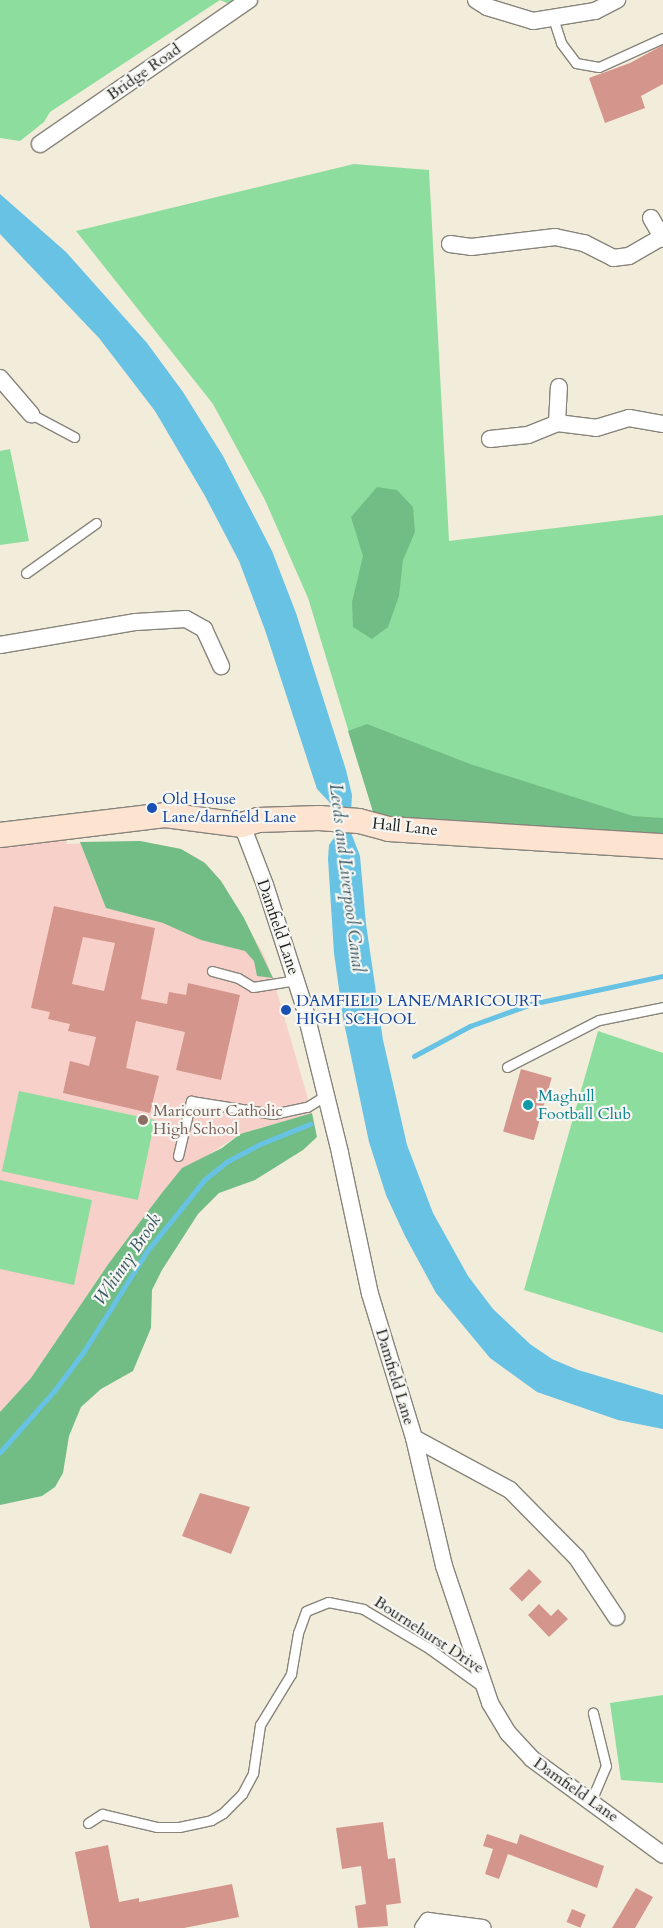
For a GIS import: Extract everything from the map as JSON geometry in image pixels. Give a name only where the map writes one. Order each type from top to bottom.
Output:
[{"type":"street","name":"Bridge Road","points":[[40,144],[249,0]]},
{"type":"street","points":[[476,0],[487,7],[533,21],[594,11],[617,0]]},
{"type":"street","points":[[450,244],[471,247],[555,237],[584,243],[613,258],[629,256],[663,238],[651,218]]},
{"type":"street","points":[[0,378],[31,414]]},
{"type":"street","points":[[557,423],[559,387]]},
{"type":"street","points":[[490,439],[528,435],[557,423],[596,428],[629,418],[663,424]]},
{"type":"street","points":[[0,646],[136,622],[186,619],[204,629],[221,666]]},
{"type":"street","name":"Hall Lane","points":[[0,835],[165,815],[242,825],[258,820],[319,818],[351,820],[389,829],[663,846]]},
{"type":"street","name":"Damfield Lane","points":[[242,825],[296,980],[326,1095],[370,1294],[414,1438],[444,1566],[484,1688],[508,1733],[532,1759],[663,1855]]},
{"type":"street","points":[[414,1438],[510,1490],[577,1558],[616,1617]]},
{"type":"street","points":[[423,1928],[428,1921],[483,1928]]},
{"type":"lane","points":[[553,18],[561,43],[576,64],[599,66],[663,38]]},
{"type":"lane","points":[[31,414],[74,437]]},
{"type":"lane","points":[[26,573],[96,523]]},
{"type":"lane","points":[[212,971],[238,978],[252,987],[296,980]]},
{"type":"lane","points":[[507,1067],[599,1020],[663,1007]]},
{"type":"lane","points":[[178,1156],[191,1101],[273,1114],[307,1107],[326,1095]]},
{"type":"lane","name":"Bournehurst Drive","points":[[88,1823],[102,1814],[157,1826],[179,1827],[211,1820],[223,1813],[242,1794],[254,1773],[260,1725],[291,1674],[298,1632],[306,1611],[328,1602],[363,1609],[430,1649],[484,1688]]},
{"type":"lane","points":[[590,1801],[606,1766],[593,1713]]},
{"type":"shaded area","name":"Maricourt Catholic High School","points":[[66,839],[67,844],[140,841],[181,849],[205,863],[221,881],[264,955],[273,978],[312,1113],[240,1134],[205,1157],[161,1194],[109,1263],[31,1378],[0,1412],[0,848]]},
{"type":"green space","points":[[0,0],[220,0],[50,112],[44,122],[20,141],[0,138]]},
{"type":"green space","points":[[220,0],[239,0],[232,5]]},
{"type":"green space","points":[[354,164],[429,170],[449,541],[663,515],[663,836],[375,818],[308,598],[265,500],[213,404],[76,231]]},
{"type":"green space","points":[[10,449],[29,541],[0,545],[0,451]]},
{"type":"green space","points":[[377,487],[397,490],[413,507],[415,532],[403,560],[399,596],[388,627],[372,639],[353,627],[352,602],[363,556],[351,517]]},
{"type":"green space","points":[[367,724],[470,764],[633,816],[663,818],[663,836],[375,818],[348,731]]},
{"type":"green space","points":[[140,841],[181,849],[205,863],[221,881],[244,918],[273,978],[257,976],[254,961],[245,951],[201,940],[163,923],[106,908],[80,842]]},
{"type":"green space","points":[[598,1031],[663,1053],[663,1333],[524,1290]]},
{"type":"green space","points":[[19,1091],[155,1120],[138,1200],[2,1171]]},
{"type":"green space","points":[[312,1113],[317,1137],[303,1150],[255,1180],[219,1193],[198,1214],[162,1270],[152,1290],[151,1328],[133,1371],[101,1389],[81,1407],[69,1436],[63,1473],[55,1487],[42,1496],[0,1505],[0,1412],[31,1378],[109,1263],[161,1194],[182,1168],[222,1148],[240,1134]]},
{"type":"green space","points":[[0,1180],[92,1200],[74,1285],[0,1269]]},
{"type":"green space","points":[[663,1695],[663,1783],[621,1780],[610,1703]]},
{"type":"water","name":"Leeds and Liverpool Canal","points":[[0,194],[66,252],[147,343],[183,392],[223,456],[272,551],[296,613],[346,770],[352,795],[350,830],[360,856],[366,924],[383,1040],[407,1145],[433,1213],[468,1276],[493,1309],[530,1344],[552,1359],[578,1370],[663,1395],[663,1429],[618,1420],[537,1392],[490,1358],[436,1293],[405,1236],[386,1195],[369,1142],[343,1018],[334,953],[328,859],[329,845],[336,835],[332,805],[317,789],[265,630],[239,561],[205,496],[155,411],[99,338],[0,234]]},
{"type":"building","points":[[663,45],[663,84],[641,96],[645,108],[605,123],[589,78],[630,63]]},
{"type":"building","points":[[54,906],[155,928],[141,999],[167,1004],[169,992],[186,995],[188,983],[240,995],[221,1080],[176,1070],[185,1032],[136,1021],[126,1068],[159,1076],[150,1113],[63,1093],[70,1061],[89,1066],[96,1037],[68,1031],[70,1024],[48,1019],[50,1012],[31,1008]],"holes":[[[83,937],[115,943],[104,991],[72,984]]]},
{"type":"building","name":"Maghull Football Club","points":[[521,1069],[552,1078],[534,1140],[503,1131]]},
{"type":"building","points":[[200,1493],[250,1507],[231,1554],[182,1536]]},
{"type":"building","points":[[529,1569],[542,1582],[522,1602],[509,1589]]},
{"type":"building","points":[[539,1604],[551,1616],[558,1609],[568,1619],[549,1637],[528,1615]]},
{"type":"building","points":[[383,1822],[388,1859],[395,1858],[401,1903],[386,1905],[388,1926],[358,1928],[355,1906],[366,1904],[361,1866],[342,1869],[336,1828]]},
{"type":"building","points":[[487,1834],[517,1844],[520,1834],[604,1866],[597,1888],[508,1854],[499,1879],[485,1874],[493,1849],[483,1846]]},
{"type":"building","points":[[108,1845],[119,1902],[139,1898],[139,1902],[232,1884],[239,1917],[184,1928],[90,1928],[75,1852]]},
{"type":"building","points":[[636,1888],[653,1897],[635,1928],[612,1928]]},
{"type":"building","points":[[572,1909],[586,1915],[580,1928],[567,1922]]},
{"type":"waterway","name":"Whinny Brook","points":[[414,1056],[470,1026],[531,1004],[663,976]]},
{"type":"waterway","name":"Whinny Brook","points":[[0,1452],[54,1391],[84,1351],[147,1251],[204,1180],[226,1162],[260,1144],[310,1124]]},
{"type":"place","name":"Old House Lane/darnfield Lane","points":[[152,808]]},
{"type":"place","name":"DAMFIELD LANE/MARICOURT HIGH SCHOOL","points":[[286,1010]]},
{"type":"place","name":"Maghull Football Club","points":[[528,1105]]},
{"type":"place","name":"Maricourt Catholic High School","points":[[143,1120]]}]
